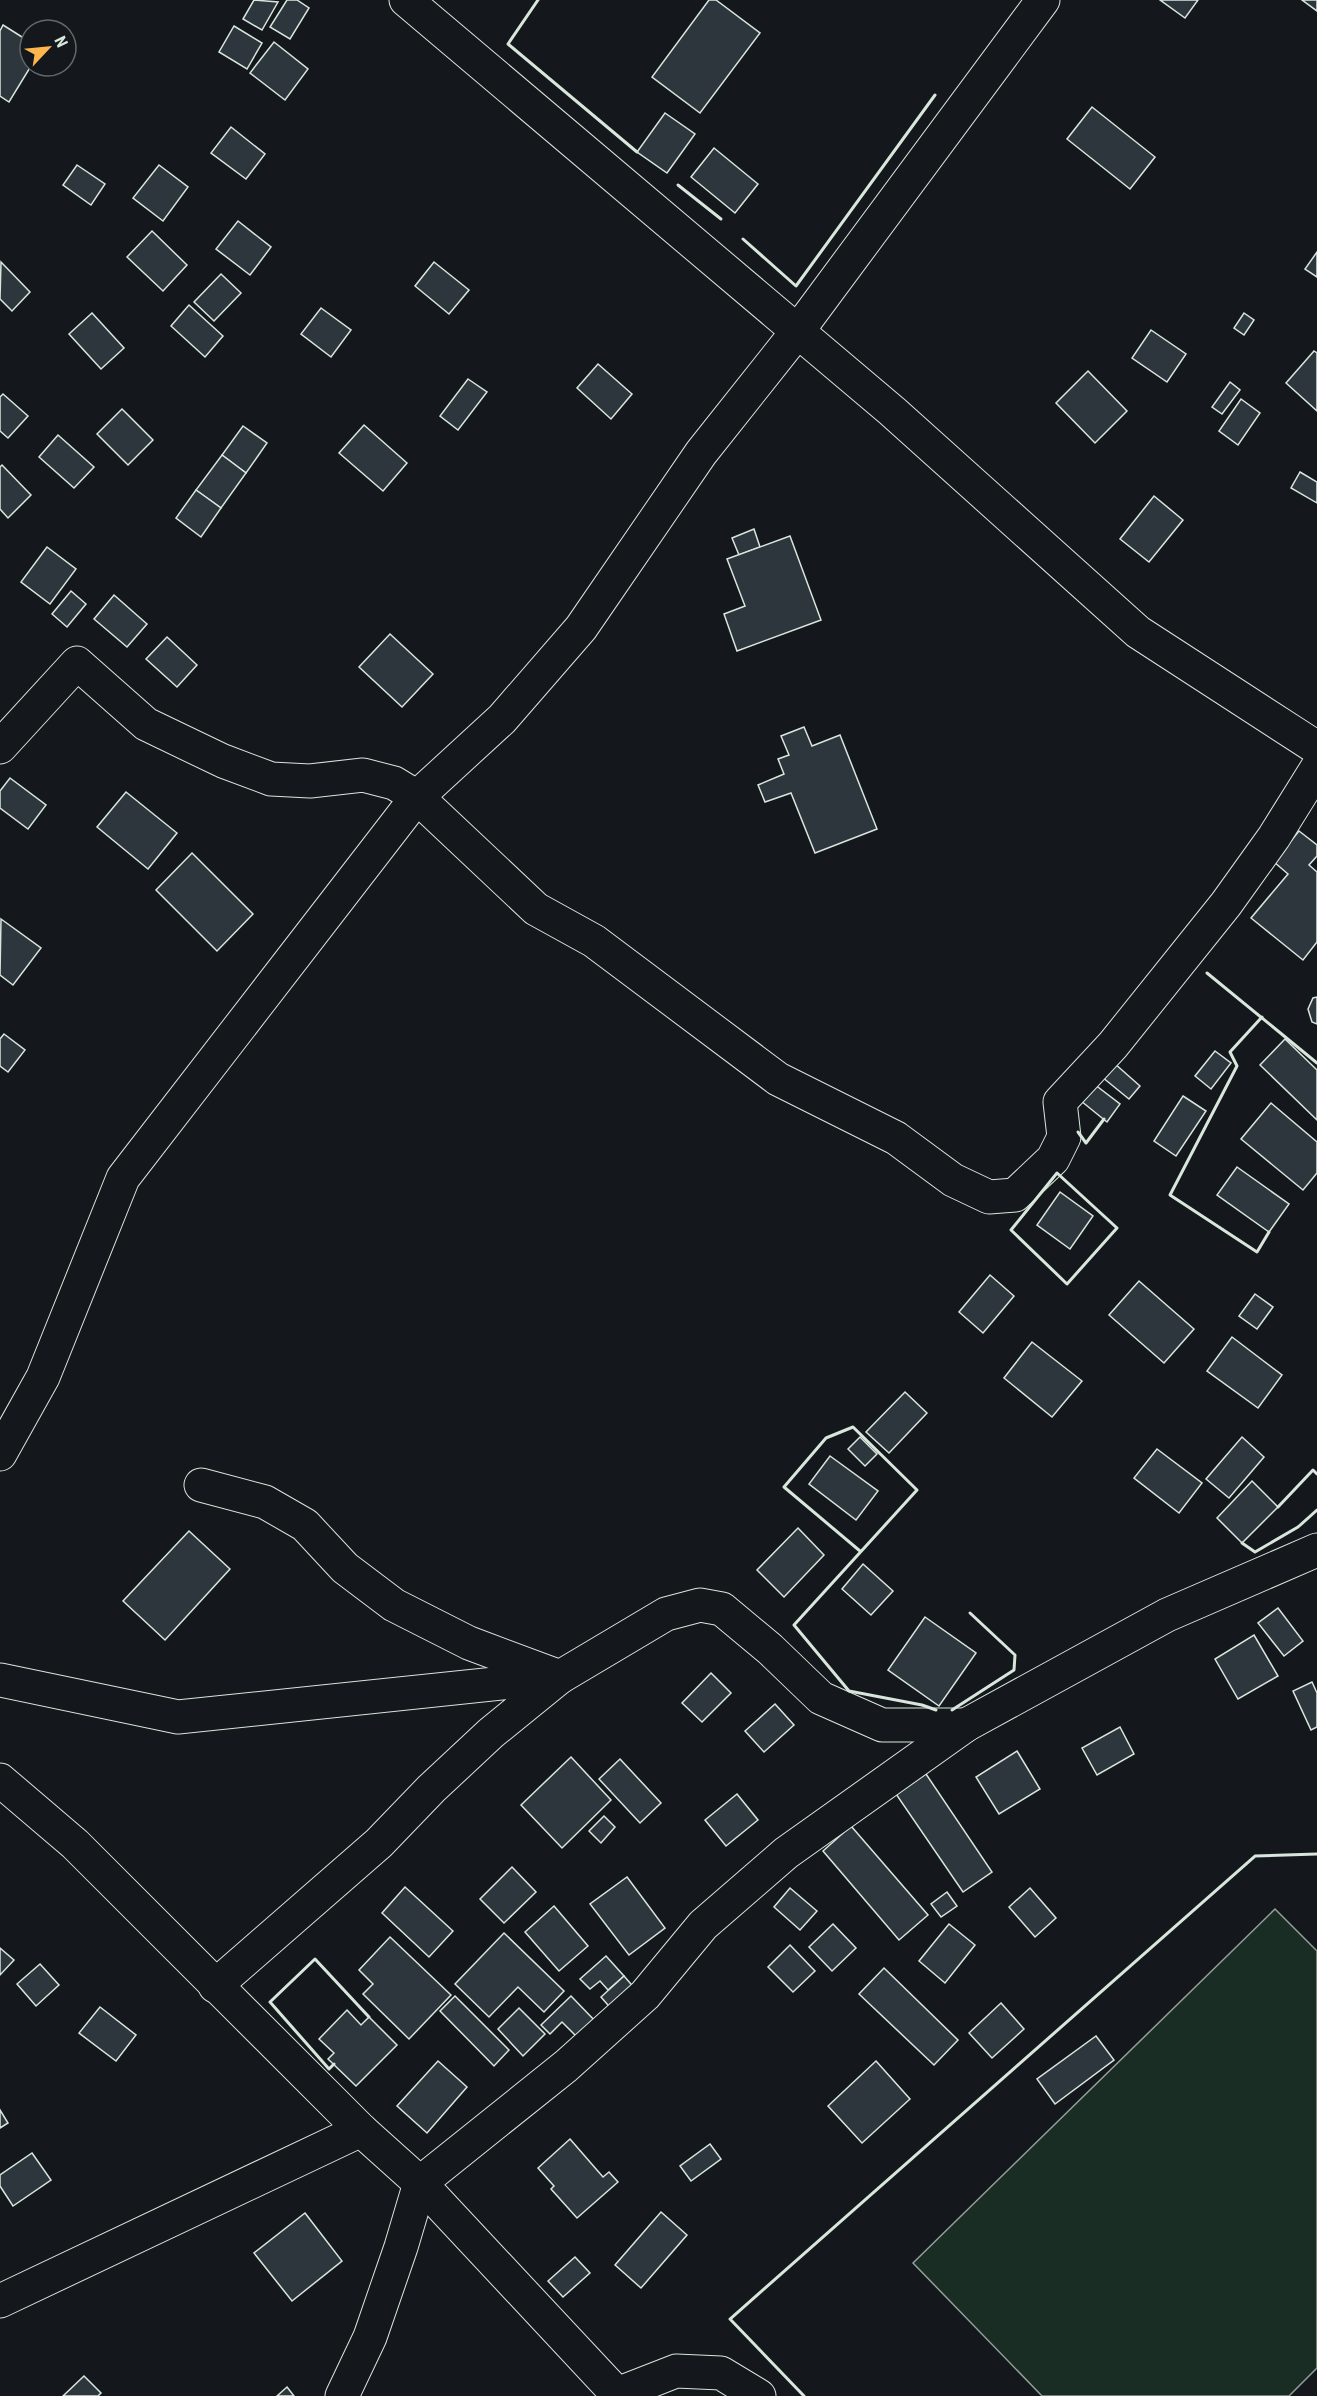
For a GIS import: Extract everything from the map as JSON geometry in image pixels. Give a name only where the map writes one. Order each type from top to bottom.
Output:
[{"type":"street","points":[[406,0],[892,411],[1138,632],[1317,748]]},
{"type":"street","points":[[0,1454],[43,1377],[123,1178],[417,797],[502,719],[581,628],[701,453],[797,332],[1043,0]]},
{"type":"street","points":[[0,747],[78,663],[146,724],[223,761],[271,779],[310,782],[363,775],[394,783],[417,797],[536,909],[594,941],[778,1080],[896,1138],[953,1180],[989,1197],[1015,1195],[1053,1159],[1064,1137],[1059,1102],[1113,1045],[1226,904],[1274,837],[1317,768]]},
{"type":"street","points":[[201,1485],[265,1502],[305,1525],[345,1568],[394,1605],[470,1643],[560,1677]]},
{"type":"street","points":[[342,2396],[370,2337],[420,2183],[566,2066],[636,2003],[703,1925],[786,1853],[966,1725],[1167,1616],[1317,1550]]},
{"type":"street","points":[[215,1986],[379,1843],[490,1733],[560,1677],[666,1614],[700,1605],[722,1609],[770,1649],[821,1698],[882,1725],[966,1725]]},
{"type":"street","points":[[0,1680],[178,1717],[560,1677]]},
{"type":"street","points":[[0,1779],[75,1845],[361,2130],[420,2183],[618,2395],[676,2370],[721,2373],[759,2396]]},
{"type":"street","points":[[0,2301],[361,2130]]},
{"type":"green space","points":[[1275,1909],[1317,1951],[1317,2368],[1289,2396],[1042,2396],[913,2263]]},
{"type":"building","points":[[254,0],[278,2],[262,30],[243,19]]},
{"type":"building","points":[[287,0],[297,0],[309,8],[290,39],[270,27]]},
{"type":"building","points":[[709,0],[716,0],[760,33],[700,113],[652,77]]},
{"type":"building","points":[[1160,0],[1198,0],[1185,18]]},
{"type":"building","points":[[1302,0],[1317,0],[1317,11]]},
{"type":"building","points":[[3,25],[18,34],[18,78],[24,78],[9,102],[0,96],[0,31]]},
{"type":"building","points":[[234,26],[262,43],[247,69],[219,52]]},
{"type":"building","points":[[274,42],[308,69],[285,100],[250,73]]},
{"type":"building","points":[[1092,107],[1155,157],[1130,189],[1067,139]]},
{"type":"building","points":[[665,113],[695,134],[667,173],[637,152]]},
{"type":"building","points":[[231,127],[265,154],[246,179],[211,153]]},
{"type":"building","points":[[714,148],[758,184],[735,213],[691,177]]},
{"type":"building","points":[[77,165],[105,184],[91,205],[63,185]]},
{"type":"building","points":[[159,165],[188,187],[163,221],[133,198]]},
{"type":"building","points":[[238,221],[271,247],[250,275],[216,249]]},
{"type":"building","points":[[152,231],[187,265],[163,291],[127,257]]},
{"type":"building","points":[[1317,252],[1317,277],[1305,269]]},
{"type":"building","points":[[1,262],[30,292],[12,311],[0,299]]},
{"type":"building","points":[[434,262],[469,290],[449,314],[415,286]]},
{"type":"building","points":[[221,274],[241,293],[214,321],[194,302]]},
{"type":"building","points":[[189,305],[223,336],[205,357],[171,326]]},
{"type":"building","points":[[321,308],[351,330],[331,357],[301,334]]},
{"type":"building","points":[[92,313],[124,348],[101,369],[69,334]]},
{"type":"building","points":[[1244,313],[1254,320],[1244,335],[1234,328]]},
{"type":"building","points":[[1151,330],[1186,354],[1167,382],[1132,358]]},
{"type":"building","points":[[1314,351],[1317,353],[1317,411],[1286,383]]},
{"type":"building","points":[[598,364],[632,394],[611,419],[577,388]]},
{"type":"building","points":[[1088,371],[1127,411],[1095,443],[1056,403]]},
{"type":"building","points":[[468,379],[487,392],[458,430],[440,416]]},
{"type":"building","points":[[1230,382],[1240,390],[1222,414],[1212,407]]},
{"type":"building","points":[[3,394],[28,416],[8,438],[0,431],[0,397]]},
{"type":"building","points":[[1241,399],[1260,413],[1238,445],[1219,431]]},
{"type":"building","points":[[122,409],[153,440],[128,465],[97,434]]},
{"type":"building","points":[[364,425],[407,463],[383,491],[339,453]]},
{"type":"building","points":[[243,426],[267,443],[246,473],[222,455]]},
{"type":"building","points":[[58,435],[94,467],[74,488],[39,457]]},
{"type":"building","points":[[222,455],[246,473],[221,508],[196,490]]},
{"type":"building","points":[[2,465],[31,495],[8,518],[0,509],[0,467]]},
{"type":"building","points":[[1300,472],[1317,482],[1317,503],[1291,488]]},
{"type":"building","points":[[196,490],[221,508],[201,537],[176,518]]},
{"type":"building","points":[[1154,496],[1183,520],[1149,562],[1120,539]]},
{"type":"building","points":[[754,529],[760,547],[739,555],[732,538]]},
{"type":"building","points":[[790,536],[821,620],[737,651],[724,614],[745,606],[727,559]]},
{"type":"building","points":[[47,547],[76,569],[50,604],[21,582]]},
{"type":"building","points":[[71,591],[86,604],[67,627],[52,614]]},
{"type":"building","points":[[114,595],[147,624],[127,647],[94,619]]},
{"type":"building","points":[[390,634],[433,674],[402,707],[359,667]]},
{"type":"building","points":[[167,637],[197,665],[177,687],[146,659]]},
{"type":"building","points":[[804,727],[812,746],[840,735],[877,829],[815,853],[791,793],[765,802],[758,785],[784,774],[778,759],[789,755],[781,736]]},
{"type":"building","points":[[10,778],[46,805],[28,829],[0,808],[0,791]]},
{"type":"building","points":[[126,792],[177,833],[148,869],[97,827]]},
{"type":"building","points":[[1299,831],[1317,845],[1317,856],[1309,865],[1317,872],[1317,942],[1303,960],[1251,918],[1288,874],[1274,862]]},
{"type":"building","points":[[192,853],[253,914],[217,951],[156,890]]},
{"type":"building","points":[[1,919],[41,948],[13,985],[0,975]]},
{"type":"building","points":[[1317,997],[1317,1024],[1312,1022],[1308,1009],[1313,998]]},
{"type":"building","points":[[4,1034],[25,1050],[8,1072],[0,1066],[0,1039]]},
{"type":"building","points":[[1285,1039],[1317,1070],[1317,1120],[1260,1065]]},
{"type":"building","points":[[1215,1051],[1231,1063],[1211,1089],[1195,1076]]},
{"type":"building","points":[[1114,1063],[1140,1086],[1129,1099],[1102,1077]]},
{"type":"building","points":[[1094,1084],[1120,1104],[1107,1122],[1081,1101]]},
{"type":"building","points":[[1183,1096],[1206,1111],[1176,1156],[1154,1141]]},
{"type":"building","points":[[1271,1103],[1317,1142],[1317,1173],[1303,1190],[1241,1139]]},
{"type":"building","points":[[1237,1167],[1289,1204],[1269,1232],[1217,1195]]},
{"type":"building","points":[[1060,1192],[1093,1216],[1070,1249],[1037,1225]]},
{"type":"building","points":[[990,1275],[1014,1296],[983,1333],[959,1312]]},
{"type":"building","points":[[1139,1281],[1194,1329],[1164,1363],[1109,1315]]},
{"type":"building","points":[[1255,1294],[1273,1307],[1257,1329],[1239,1316]]},
{"type":"building","points":[[1232,1337],[1282,1375],[1258,1408],[1207,1371]]},
{"type":"building","points":[[1032,1342],[1082,1381],[1052,1417],[1004,1378]]},
{"type":"building","points":[[905,1392],[927,1413],[889,1453],[866,1432]]},
{"type":"building","points":[[860,1437],[877,1454],[865,1466],[848,1449]]},
{"type":"building","points":[[1242,1437],[1264,1457],[1229,1498],[1206,1479]]},
{"type":"building","points":[[1157,1449],[1202,1483],[1179,1513],[1134,1478]]},
{"type":"building","points":[[830,1456],[878,1491],[856,1520],[809,1484]]},
{"type":"building","points":[[1252,1481],[1278,1507],[1242,1543],[1217,1518]]},
{"type":"building","points":[[798,1528],[824,1555],[784,1597],[757,1570]]},
{"type":"building","points":[[189,1531],[230,1569],[165,1640],[123,1601]]},
{"type":"building","points":[[863,1564],[893,1591],[871,1615],[842,1589]]},
{"type":"building","points":[[1278,1608],[1303,1641],[1284,1656],[1258,1623]]},
{"type":"building","points":[[925,1617],[976,1653],[939,1706],[888,1670]]},
{"type":"building","points":[[1254,1635],[1278,1676],[1238,1699],[1215,1659]]},
{"type":"building","points":[[711,1673],[731,1693],[702,1722],[682,1703]]},
{"type":"building","points":[[1312,1682],[1317,1693],[1317,1727],[1311,1730],[1293,1691]]},
{"type":"building","points":[[775,1704],[794,1725],[764,1752],[745,1731]]},
{"type":"building","points":[[1120,1727],[1134,1754],[1097,1775],[1082,1748]]},
{"type":"building","points":[[1017,1751],[1040,1789],[999,1814],[976,1777]]},
{"type":"building","points":[[571,1757],[611,1800],[562,1848],[521,1805]]},
{"type":"building","points":[[620,1759],[661,1803],[640,1823],[599,1779]]},
{"type":"building","points":[[926,1774],[992,1872],[963,1892],[896,1794]]},
{"type":"building","points":[[737,1794],[758,1820],[726,1846],[705,1820]]},
{"type":"building","points":[[604,1816],[615,1827],[601,1843],[589,1831]]},
{"type":"building","points":[[851,1826],[928,1915],[899,1940],[823,1851]]},
{"type":"building","points":[[512,1867],[536,1892],[504,1923],[480,1899]]},
{"type":"building","points":[[627,1877],[665,1928],[629,1955],[590,1904]]},
{"type":"building","points":[[405,1887],[453,1931],[429,1957],[382,1913]]},
{"type":"building","points":[[790,1888],[817,1911],[800,1930],[774,1907]]},
{"type":"building","points":[[1030,1888],[1056,1918],[1035,1937],[1009,1907]]},
{"type":"building","points":[[947,1892],[957,1906],[941,1917],[931,1904]]},
{"type":"building","points":[[554,1906],[588,1946],[559,1971],[525,1932]]},
{"type":"building","points":[[833,1924],[856,1948],[832,1971],[809,1947]]},
{"type":"building","points":[[949,1924],[975,1945],[945,1983],[919,1961]]},
{"type":"building","points":[[504,1933],[564,1991],[544,2012],[518,1987],[489,2017],[455,1984]]},
{"type":"building","points":[[390,1937],[451,1995],[409,2039],[363,1994],[373,1984],[359,1970]]},
{"type":"building","points":[[790,1945],[815,1971],[793,1992],[768,1967]]},
{"type":"building","points":[[0,1948],[14,1960],[0,1975]]},
{"type":"building","points":[[606,1956],[624,1976],[608,1990],[600,1981],[590,1989],[580,1979]]},
{"type":"building","points":[[40,1964],[59,1985],[36,2006],[17,1984]]},
{"type":"building","points":[[884,1968],[958,2040],[934,2065],[859,1994]]},
{"type":"building","points":[[624,1976],[637,1991],[614,2012],[601,1997]]},
{"type":"building","points":[[455,1996],[509,2050],[494,2066],[440,2011]]},
{"type":"building","points":[[571,1996],[598,2024],[581,2041],[562,2022],[550,2034],[541,2025]]},
{"type":"building","points":[[1001,2003],[1024,2029],[992,2058],[969,2033]]},
{"type":"building","points":[[100,2007],[136,2035],[116,2061],[79,2033]]},
{"type":"building","points":[[519,2008],[545,2034],[523,2056],[498,2029]]},
{"type":"building","points":[[347,2010],[361,2025],[369,2017],[397,2045],[356,2086],[328,2059],[334,2053],[319,2039]]},
{"type":"building","points":[[1096,2036],[1114,2060],[1055,2104],[1037,2079]]},
{"type":"building","points":[[438,2061],[467,2087],[427,2133],[397,2106]]},
{"type":"building","points":[[876,2061],[910,2099],[862,2143],[828,2106]]},
{"type":"building","points":[[0,2110],[8,2123],[0,2128]]},
{"type":"building","points":[[570,2139],[603,2177],[609,2172],[618,2182],[577,2218],[551,2189],[554,2186],[538,2168]]},
{"type":"building","points":[[710,2144],[721,2159],[691,2181],[680,2166]]},
{"type":"building","points":[[32,2153],[51,2180],[13,2206],[0,2186],[0,2175]]},
{"type":"building","points":[[661,2212],[687,2235],[641,2288],[615,2265]]},
{"type":"building","points":[[305,2213],[342,2261],[292,2301],[254,2253]]},
{"type":"building","points":[[575,2257],[590,2273],[563,2297],[548,2281]]},
{"type":"building","points":[[84,2376],[101,2393],[98,2396],[63,2396]]},
{"type":"building","points":[[287,2387],[294,2396],[277,2396]]},
{"type":"wall","points":[[538,0],[508,44],[637,152]]},
{"type":"wall","points":[[743,239],[796,286],[935,95]]},
{"type":"wall","points":[[678,185],[721,219]]},
{"type":"wall","points":[[1207,973],[1317,1063]]},
{"type":"wall","points":[[1262,1017],[1230,1052],[1237,1066],[1170,1195],[1257,1252],[1269,1232]]},
{"type":"wall","points":[[1078,1132],[1086,1143],[1104,1119]]},
{"type":"wall","points":[[1057,1173],[1117,1228],[1067,1284],[1011,1230],[1057,1173]]},
{"type":"wall","points":[[860,1551],[784,1487],[826,1438],[853,1427],[917,1490],[794,1625],[849,1691],[922,1705],[936,1710]]},
{"type":"wall","points":[[1278,1507],[1313,1470],[1317,1474]]},
{"type":"wall","points":[[1242,1543],[1255,1552],[1298,1527],[1317,1510]]},
{"type":"wall","points":[[952,1710],[1014,1670],[1015,1655],[970,1613]]},
{"type":"wall","points":[[804,2396],[730,2319],[1255,1856],[1317,1854]]},
{"type":"wall","points":[[334,2064],[329,2069],[270,2002],[315,1959],[369,2017]]}]
